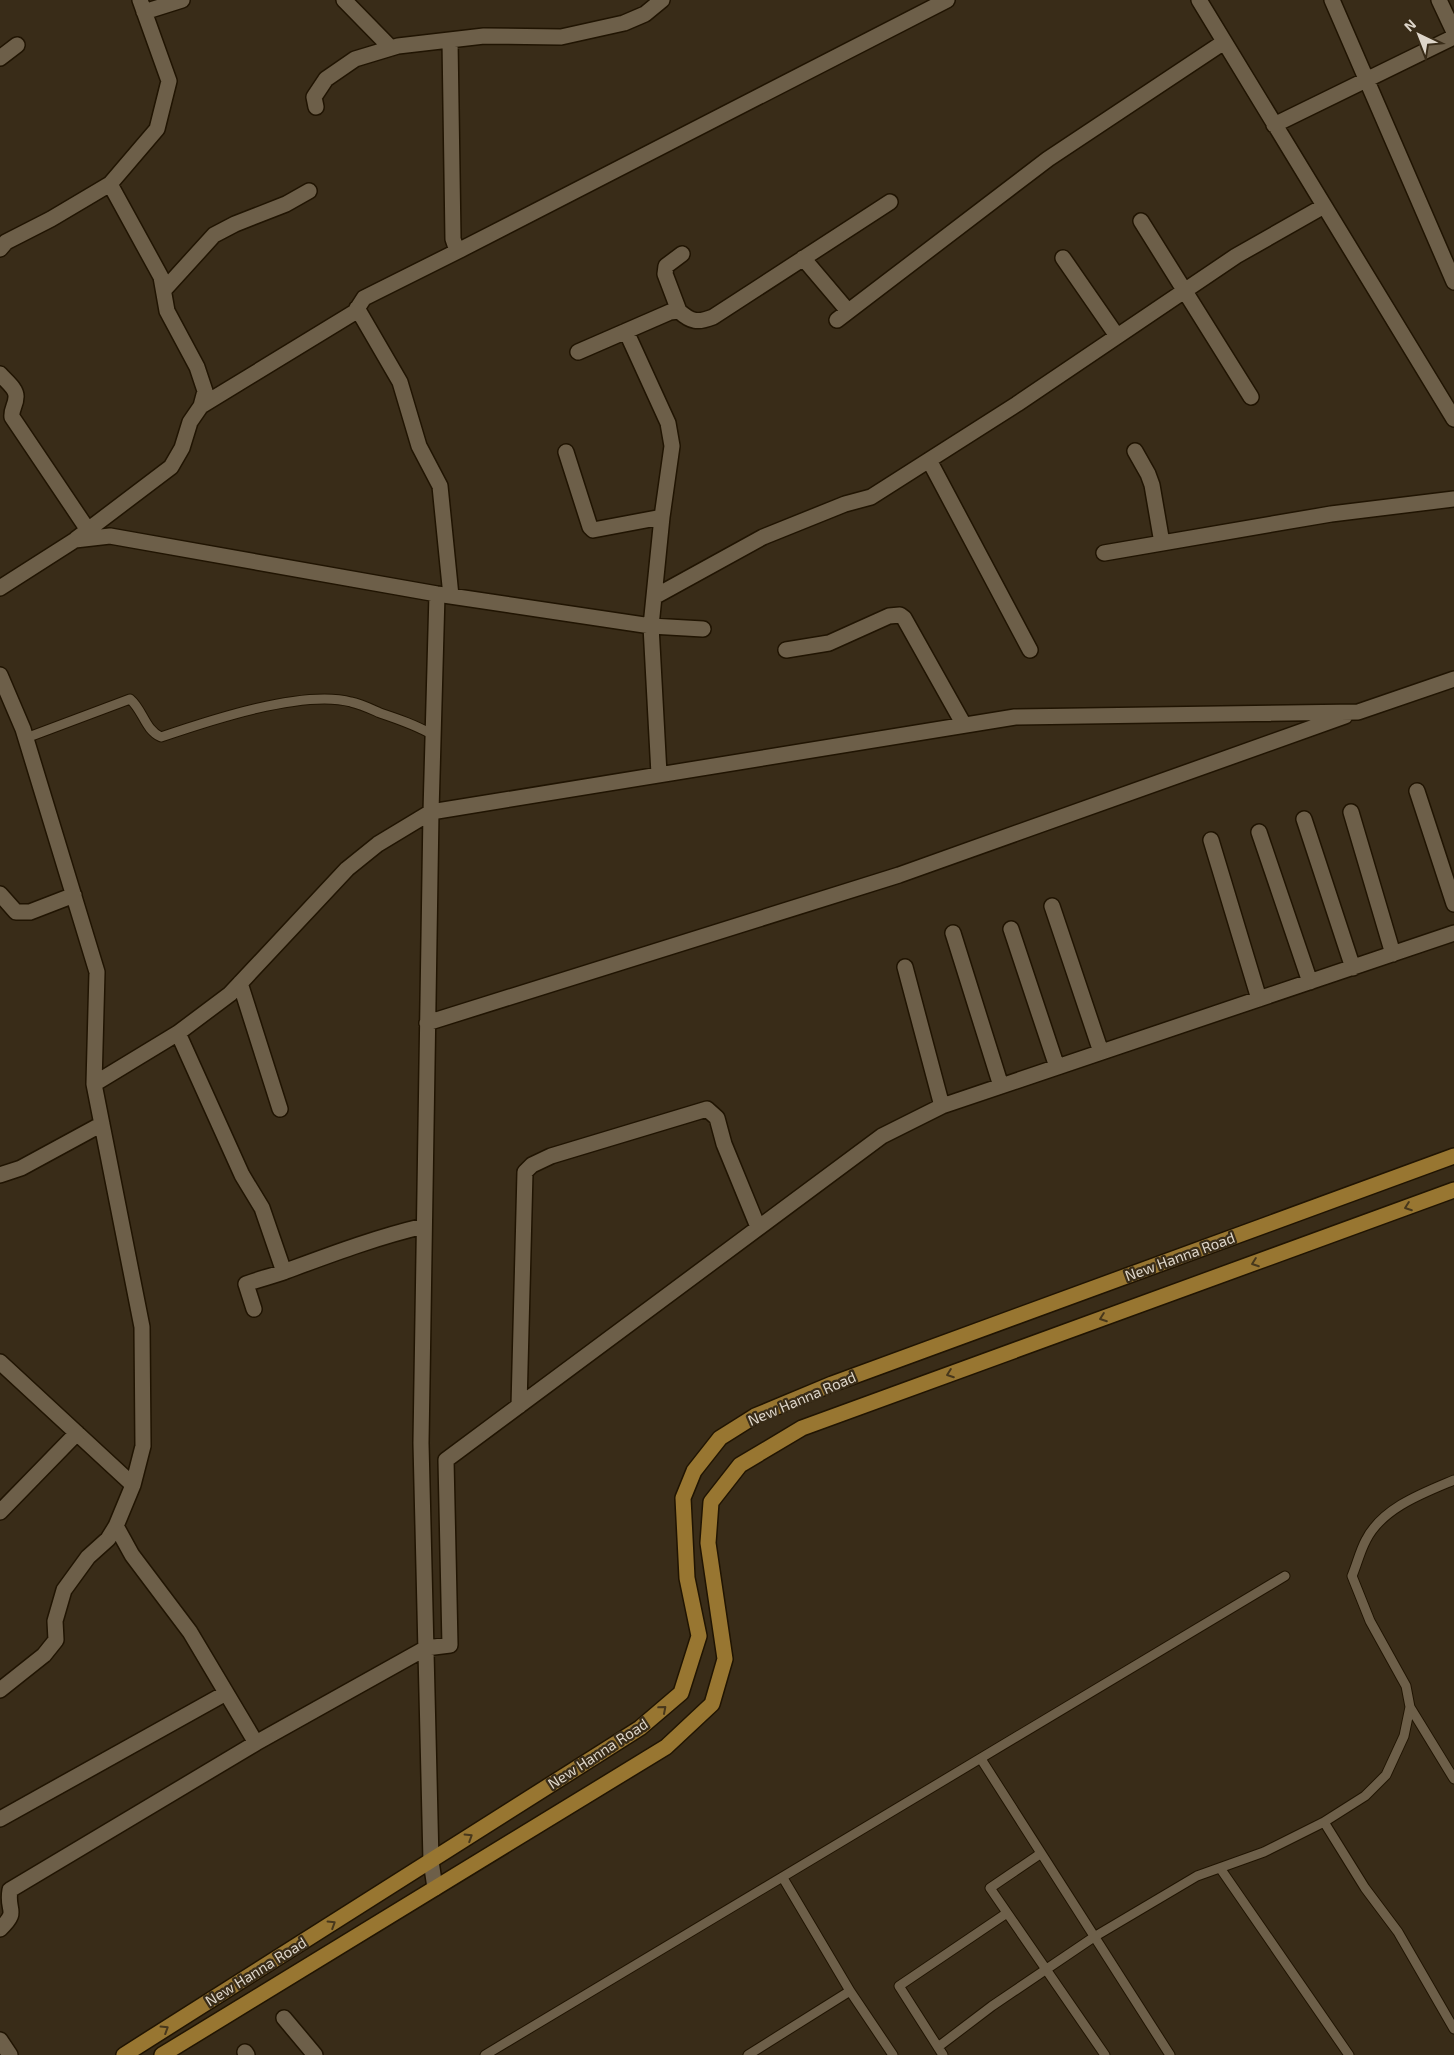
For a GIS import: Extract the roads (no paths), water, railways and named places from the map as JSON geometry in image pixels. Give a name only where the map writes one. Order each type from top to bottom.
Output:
[{"type":"main road","name":"New Hanna Road","points":[[124,2055],[640,1728],[681,1693],[699,1636],[687,1578],[684,1498],[694,1471],[720,1438],[755,1416],[832,1384],[1454,1156]]},
{"type":"main road","name":"New Hanna Road","points":[[162,2055],[666,1747],[712,1704],[725,1660],[708,1543],[711,1502],[740,1465],[802,1428],[1454,1190]]},
{"type":"street","points":[[0,249],[6,242],[51,219],[110,184],[157,129],[169,80],[142,6],[182,0]]},
{"type":"street","points":[[344,0],[391,48]]},
{"type":"street","points":[[316,107],[314,97],[326,79],[355,59],[391,48],[484,36],[560,37],[624,24],[645,14],[662,0]]},
{"type":"street","points":[[201,406],[355,312],[364,298],[947,0]]},
{"type":"street","points":[[1199,0],[1454,419]]},
{"type":"street","points":[[1332,0],[1454,282]]},
{"type":"street","points":[[1439,0],[1454,32]]},
{"type":"street","points":[[1274,125],[1454,37]]},
{"type":"street","points":[[450,40],[453,239],[455,245],[460,250]]},
{"type":"street","points":[[803,258],[842,316],[1048,159],[1224,42]]},
{"type":"street","points":[[0,57],[17,45]]},
{"type":"street","points":[[0,588],[75,540],[171,467],[182,448],[190,422],[201,406],[205,391],[197,367],[167,311],[161,277],[110,184]]},
{"type":"street","points":[[164,290],[214,235],[235,224],[286,204],[309,191]]},
{"type":"street","points":[[682,254],[666,266],[665,274],[679,311],[690,321],[700,322],[713,317],[890,202]]},
{"type":"street","points":[[654,597],[763,537],[845,504],[871,497],[1236,256],[1324,206]]},
{"type":"street","points":[[1141,221],[1251,397]]},
{"type":"street","points":[[1062,258],[1117,336]]},
{"type":"street","points":[[358,308],[400,382],[419,446],[440,486],[444,595],[433,735],[421,1443],[431,1861],[435,1888]]},
{"type":"street","points":[[578,352],[670,312],[679,311]]},
{"type":"street","points":[[626,331],[668,423],[672,446],[662,517],[651,626],[660,774]]},
{"type":"street","points":[[0,374],[15,392],[16,397],[11,411],[12,417],[88,530]]},
{"type":"street","points":[[1135,451],[1152,485],[1162,543]]},
{"type":"street","points":[[566,452],[590,527],[593,530],[662,517]]},
{"type":"street","points":[[929,460],[1030,650]]},
{"type":"street","points":[[1104,553],[1331,514],[1454,498]]},
{"type":"street","points":[[75,540],[110,536],[444,595],[651,626],[703,629]]},
{"type":"street","points":[[786,650],[829,643],[888,616],[900,615],[904,618],[964,725]]},
{"type":"street","points":[[0,675],[26,738],[97,972],[94,1084],[142,1327],[143,1446],[133,1485],[116,1526],[108,1539],[88,1557],[64,1590],[55,1621],[56,1640],[44,1656],[0,1690]]},
{"type":"street","points":[[427,1023],[899,875],[1454,679]]},
{"type":"street","points":[[94,1084],[178,1033],[230,994],[347,870],[378,844],[431,812],[1015,717],[1358,712]]},
{"type":"street","points":[[1417,791],[1454,904]]},
{"type":"street","points":[[1351,812],[1394,954]]},
{"type":"street","points":[[1304,820],[1353,968]]},
{"type":"street","points":[[1258,832],[1310,982]]},
{"type":"street","points":[[1211,840],[1259,999]]},
{"type":"street","points":[[0,894],[16,912],[30,912],[74,896]]},
{"type":"street","points":[[1052,906],[1101,1052]]},
{"type":"street","points":[[1011,929],[1057,1067]]},
{"type":"street","points":[[952,933],[1001,1086]]},
{"type":"street","points":[[0,1928],[11,1918],[12,1911],[8,1903],[10,1890],[256,1743],[426,1648],[450,1645],[446,1460],[882,1136],[942,1106],[1454,933]]},
{"type":"street","points":[[905,967],[942,1106]]},
{"type":"street","points":[[240,983],[280,1109]]},
{"type":"street","points":[[178,1033],[242,1175],[262,1208],[284,1272]]},
{"type":"street","points":[[519,1406],[525,1172],[532,1165],[551,1156],[706,1109],[717,1118],[724,1144],[758,1227]]},
{"type":"street","points":[[0,1175],[21,1168],[102,1124]]},
{"type":"street","points":[[254,1309],[246,1284],[284,1272],[337,1251],[424,1226]]},
{"type":"street","points":[[1,1363],[133,1485]]},
{"type":"street","points":[[0,1512],[77,1433]]},
{"type":"street","points":[[116,1526],[132,1555],[190,1632],[256,1743]]},
{"type":"street","points":[[0,1819],[226,1693]]},
{"type":"street","points":[[284,2018],[315,2055]]},
{"type":"street","points":[[0,2040],[10,2055]]},
{"type":"lane","points":[[26,738],[130,699],[152,733],[161,737],[229,715],[276,705],[319,699],[350,701],[433,735]]},
{"type":"lane","points":[[1454,1480],[1415,1496],[1382,1519],[1366,1539],[1352,1576],[1370,1621],[1406,1686],[1410,1707],[1454,1779]]},
{"type":"lane","points":[[485,2055],[1285,1576]]},
{"type":"lane","points":[[938,2047],[992,2006],[1094,1937],[1197,1876],[1264,1852],[1324,1822],[1365,1796],[1386,1774],[1404,1736],[1410,1707]]},
{"type":"lane","points":[[981,1759],[1170,2055]]},
{"type":"lane","points":[[1324,1822],[1365,1888],[1398,1932],[1454,2029]]},
{"type":"lane","points":[[1040,1854],[990,1888],[1105,2055]]},
{"type":"lane","points":[[1220,1868],[1349,2055]]},
{"type":"lane","points":[[783,1878],[850,1992],[893,2055]]},
{"type":"lane","points":[[943,2055],[899,1986],[1007,1913]]},
{"type":"lane","points":[[748,2055],[850,1992]]}]
